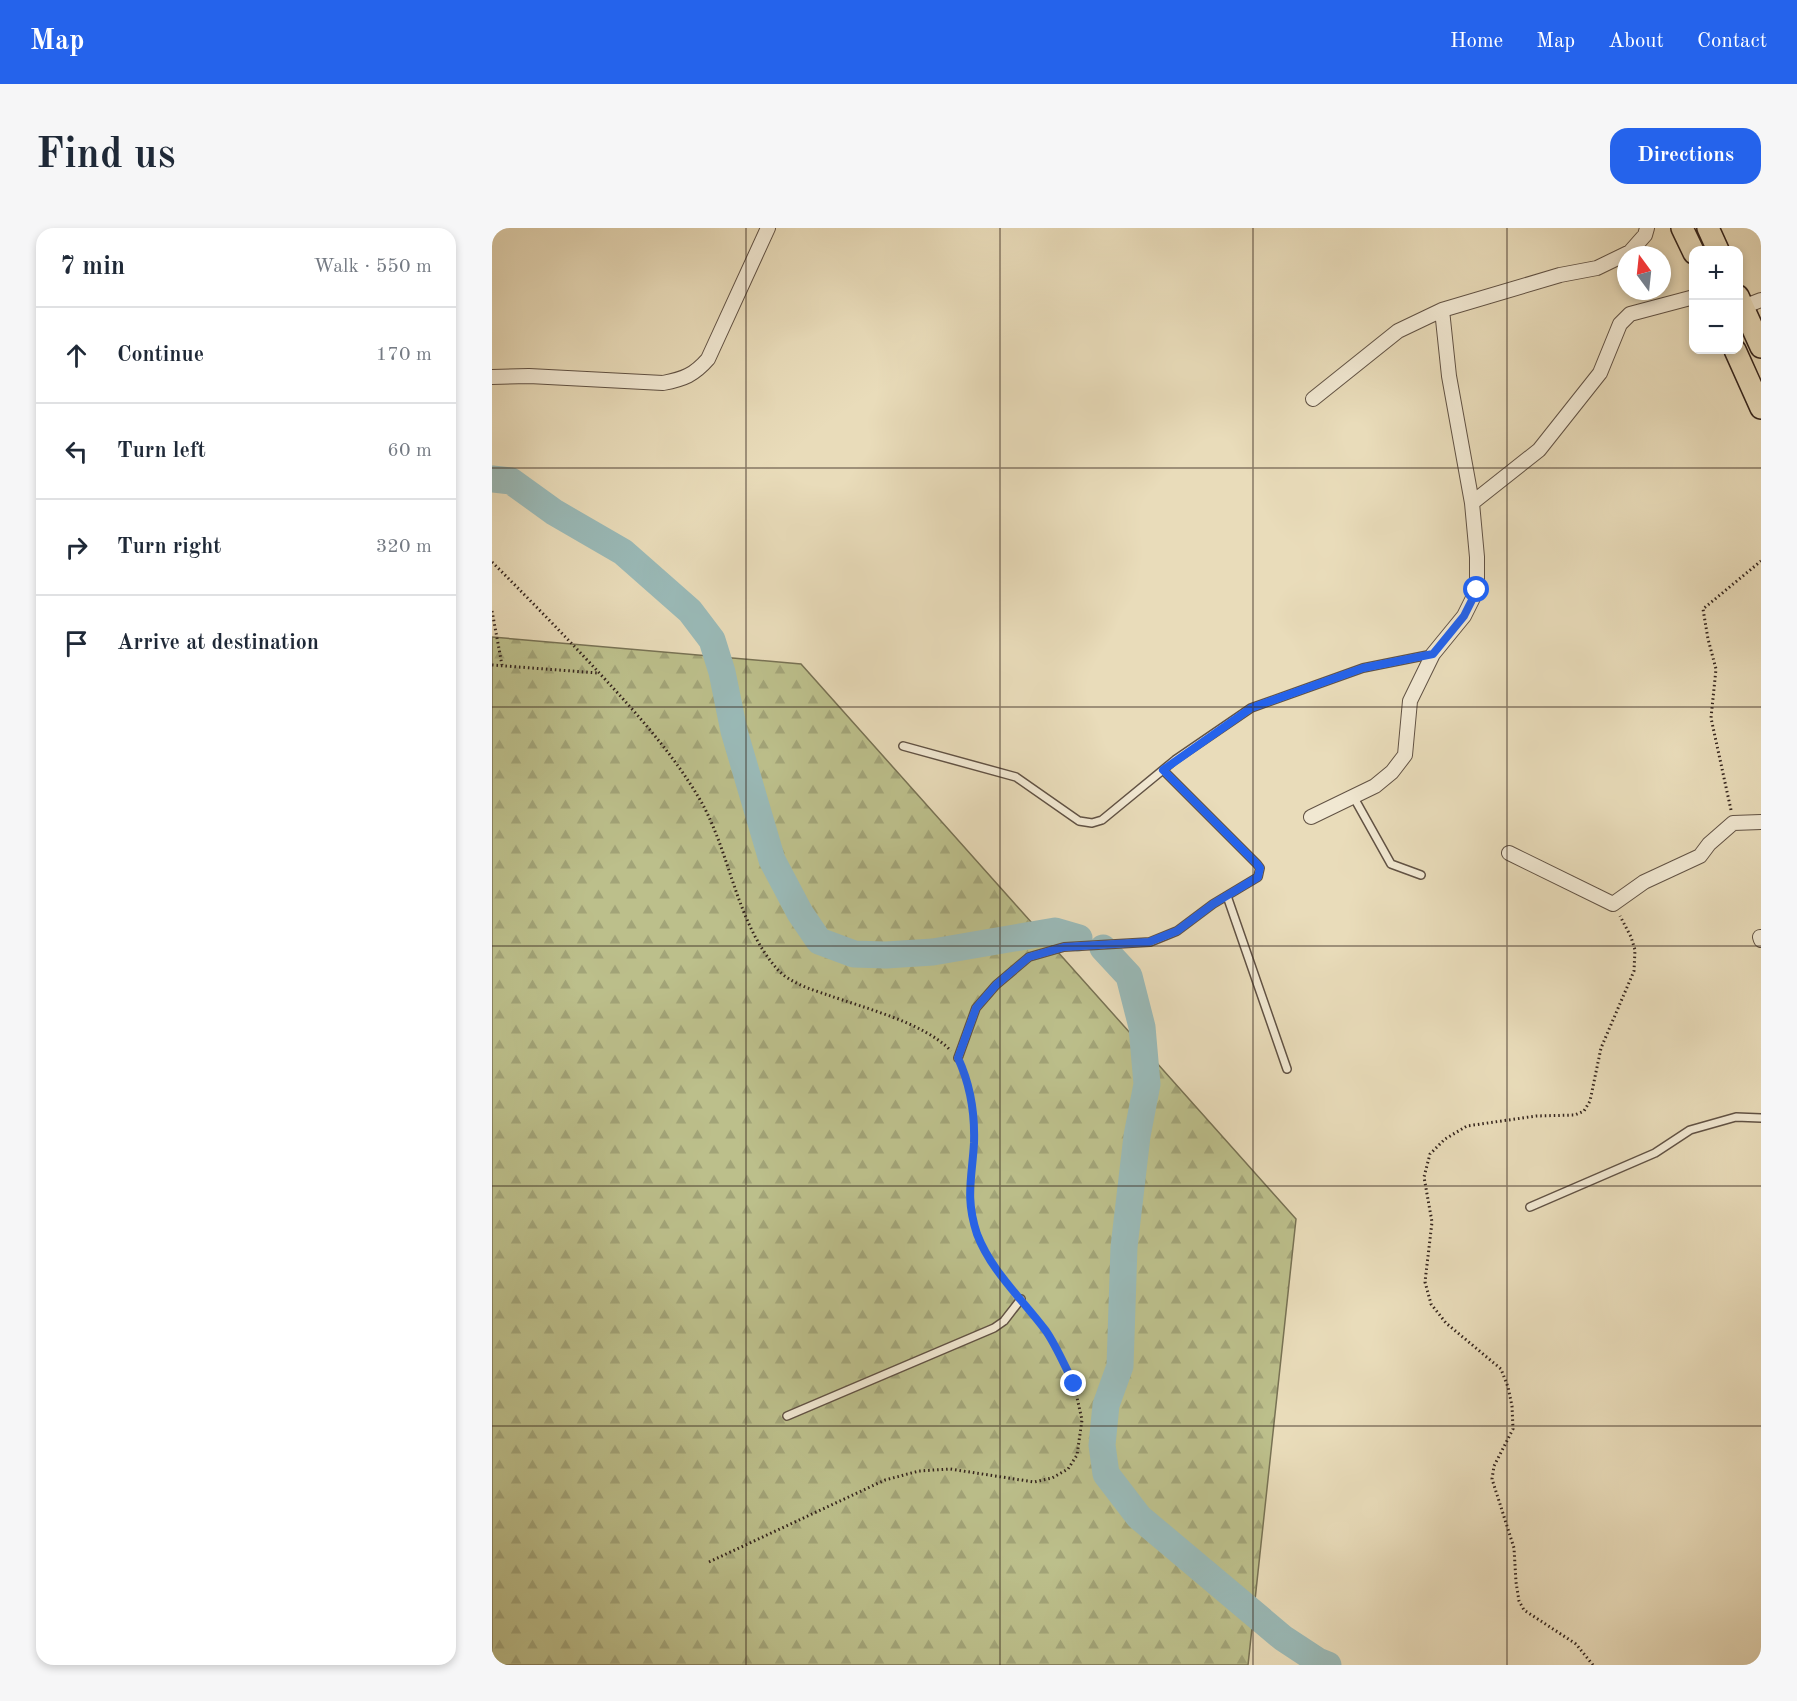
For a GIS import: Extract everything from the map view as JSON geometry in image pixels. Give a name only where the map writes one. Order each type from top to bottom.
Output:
[{"type":"main road","points":[[1682,228],[1691,246]]},
{"type":"main road","points":[[1708,228],[1716,246]]},
{"type":"main road","points":[[1748,301],[1761,347]]},
{"type":"main road","points":[[1737,354],[1761,408]]},
{"type":"street","points":[[492,377],[529,376],[663,383],[681,379],[697,371],[708,359],[768,228]]},
{"type":"street","points":[[1313,399],[1398,331],[1442,310],[1560,275],[1597,268],[1630,252],[1645,235],[1647,228]]},
{"type":"street","points":[[1472,503],[1539,450],[1600,373],[1624,318],[1630,314],[1689,298]]},
{"type":"street","points":[[1311,817],[1375,786],[1392,772],[1405,755],[1410,701],[1433,654],[1464,616],[1477,590],[1477,557],[1472,503],[1449,376],[1442,310]]},
{"type":"street","points":[[1509,853],[1613,904],[1644,882],[1700,856],[1709,844],[1733,823],[1761,822]]},
{"type":"lane","points":[[903,746],[1016,777],[1079,820],[1092,823],[1102,820],[1163,770],[1251,708],[1363,668],[1433,654]]},
{"type":"lane","points":[[958,1058],[976,1008],[996,985],[1029,957],[1064,947],[1149,942],[1177,931],[1258,877],[1260,868],[1163,770]]},
{"type":"lane","points":[[1353,796],[1391,864],[1421,875]]},
{"type":"lane","points":[[1227,896],[1287,1069]]},
{"type":"lane","points":[[1530,1207],[1655,1153],[1690,1130],[1736,1117],[1761,1118]]},
{"type":"lane","points":[[787,1416],[982,1334],[1004,1321],[1021,1299]]},
{"type":"path","points":[[1733,823],[1712,718],[1716,669],[1703,609],[1761,561]]},
{"type":"path","points":[[492,562],[550,620],[636,713],[685,774],[705,808],[751,927],[765,952],[781,973],[807,988],[906,1022],[944,1043],[958,1058],[967,1077],[971,1104],[974,1142],[969,1203],[978,1235],[998,1270],[1047,1333],[1074,1384],[1082,1420],[1077,1455],[1068,1469],[1052,1478],[1034,1482],[950,1469],[919,1471],[885,1480],[709,1562]]},
{"type":"path","points":[[492,612],[502,665]]},
{"type":"path","points":[[492,665],[599,673]]},
{"type":"path","points":[[1593,1665],[1576,1644],[1524,1610],[1519,1601],[1514,1548],[1491,1479],[1494,1466],[1513,1429],[1508,1387],[1501,1369],[1446,1323],[1431,1304],[1425,1282],[1432,1222],[1424,1177],[1430,1154],[1445,1139],[1467,1126],[1536,1116],[1575,1115],[1584,1111],[1590,1101],[1601,1048],[1634,971],[1635,950],[1631,937],[1613,904]]},
{"type":"green space","points":[[492,637],[801,664],[1296,1219],[1248,1665],[492,1665]]},
{"type":"waterway","points":[[492,479],[511,481],[554,512],[623,552],[690,611],[712,640],[722,672],[734,731],[772,860],[800,913],[819,941],[854,954],[886,955],[933,952],[1055,931],[1079,938]]},
{"type":"waterway","points":[[1103,948],[1129,976],[1142,1027],[1147,1084],[1137,1136],[1124,1247],[1120,1366],[1106,1405],[1102,1445],[1106,1474],[1139,1517],[1283,1638],[1328,1665]]},
{"type":"route","points":[[1074,1384],[1047,1333],[998,1270],[978,1235],[969,1203],[974,1142],[967,1077],[958,1058],[976,1008],[996,985],[1029,957],[1064,947],[1149,942],[1177,931],[1213,904],[1258,877],[1260,868],[1257,864],[1163,770],[1251,708],[1363,668],[1433,654],[1464,616],[1477,590]]}]
